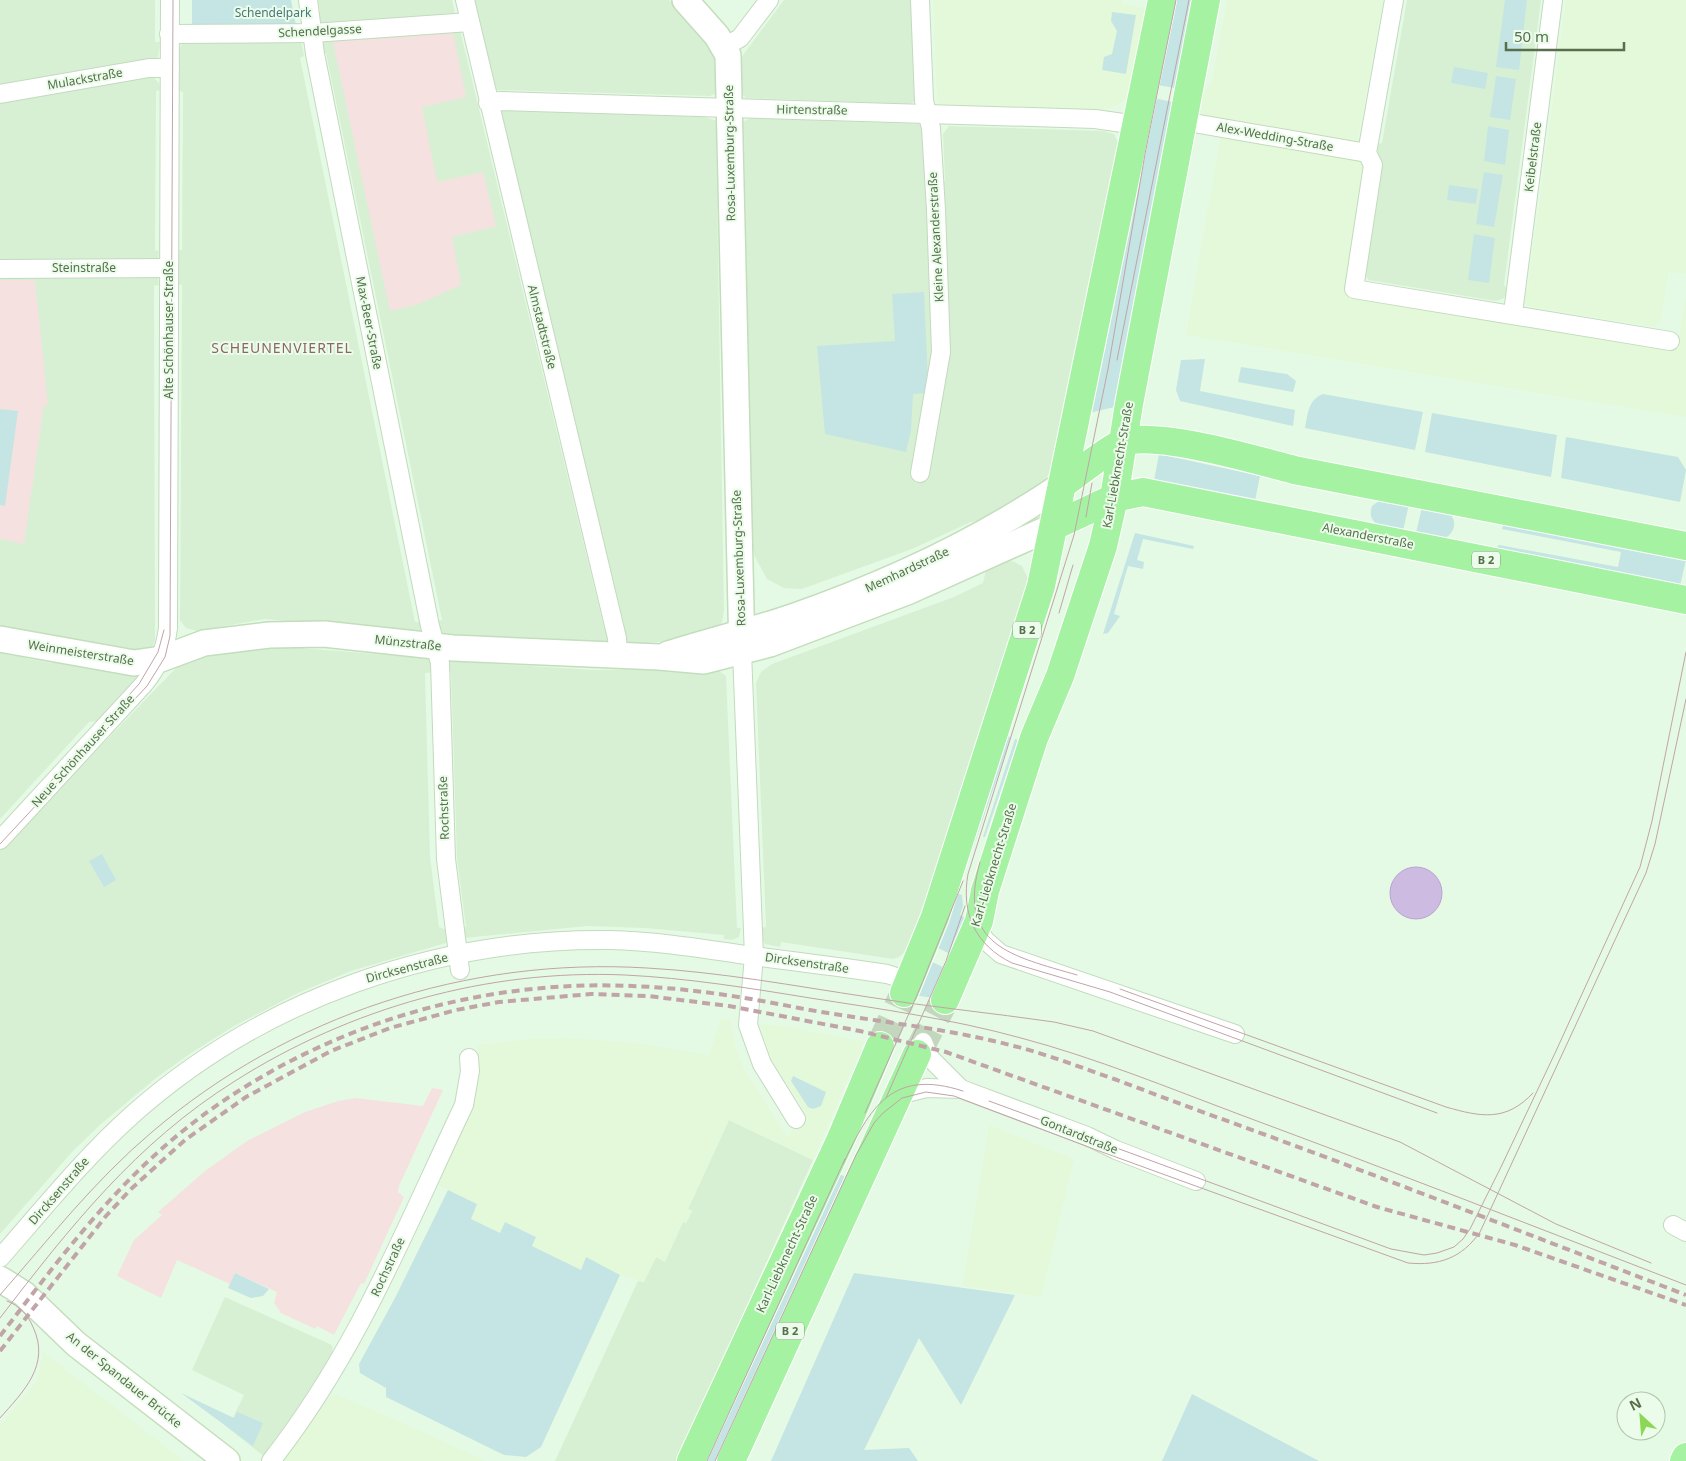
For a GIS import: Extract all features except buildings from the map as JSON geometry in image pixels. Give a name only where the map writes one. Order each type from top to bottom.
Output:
[{"type":"main road","points":[[1063,484],[1162,0]]},
{"type":"main road","name":"Karl-Liebknecht-Straße","points":[[945,1000],[977,926],[984,890],[1034,738],[1060,676],[1103,546],[1114,498],[1124,442],[1128,404],[1206,0]]},
{"type":"main road","points":[[1063,484],[1124,442],[1153,439],[1249,457],[1294,470],[1686,546]]},
{"type":"main road","name":"B 2","points":[[907,987],[935,917],[1041,586],[1063,484]]},
{"type":"main road","name":"Alexanderstraße","points":[[1054,526],[1114,498],[1143,492],[1686,600]]},
{"type":"main road","name":"Karl-Liebknecht-Straße","points":[[691,1461],[840,1141],[880,1046]]},
{"type":"main road","name":"B 2","points":[[731,1461],[920,1048]]},
{"type":"street","name":"Alte Schönhauser Straße","points":[[161,659],[168,628],[170,0]]},
{"type":"street","name":"Max-Beer-Straße","points":[[308,0],[314,54],[431,630],[436,646]]},
{"type":"street","name":"Almstadtstraße","points":[[465,0],[488,103],[615,628],[618,655]]},
{"type":"street","name":"Rosa-Luxemburg-Straße","points":[[685,0],[717,36],[728,55],[742,643],[754,956],[748,1025],[762,1064],[796,1119]]},
{"type":"street","points":[[724,47],[740,38],[769,0]]},
{"type":"street","name":"Kleine Alexanderstraße","points":[[920,0],[924,101],[931,128],[936,210],[941,352],[920,473]]},
{"type":"street","points":[[1394,0],[1367,153],[1373,165],[1354,289],[1670,340]]},
{"type":"street","name":"Keibelstraße","points":[[1512,313],[1553,0]]},
{"type":"street","name":"Schendelgasse","points":[[170,34],[313,32],[470,22]]},
{"type":"street","name":"Mulackstraße","points":[[0,94],[149,68],[170,68]]},
{"type":"street","name":"Hirtenstraße","points":[[488,103],[500,101],[927,113],[1106,120],[1137,125]]},
{"type":"street","name":"Alex-Wedding-Straße","points":[[1182,121],[1367,153]]},
{"type":"street","name":"Steinstraße","points":[[0,268],[169,268]]},
{"type":"street","name":"Memhardstraße","points":[[742,643],[910,570],[1014,516],[1063,484]]},
{"type":"street","name":"Memhardstraße","points":[[742,643],[770,644],[907,592],[1054,526]]},
{"type":"street","name":"Münzstraße","points":[[161,659],[204,643],[269,635],[327,634],[436,646],[704,661],[742,643]]},
{"type":"street","name":"Weinmeisterstraße","points":[[0,639],[134,663],[161,659]]},
{"type":"street","name":"Rochstraße","points":[[436,646],[440,663],[446,859],[460,962]]},
{"type":"street","name":"Neue Schönhauser Straße","points":[[0,840],[137,692],[161,659]]},
{"type":"street","points":[[977,926],[985,940],[1001,954],[1235,1034]]},
{"type":"street","name":"Dircksenstraße","points":[[0,1258],[93,1152],[133,1114],[176,1078],[279,1015],[366,978],[460,962],[524,944],[609,940],[691,945],[754,956],[887,974],[907,987]]},
{"type":"street","name":"Gontardstraße","points":[[920,1048],[961,1089]]},
{"type":"street","name":"Rochstraße","points":[[271,1461],[304,1417],[370,1307],[464,1104],[470,1071],[470,1058]]},
{"type":"street","name":"Gontardstraße","points":[[898,1095],[927,1088],[961,1089],[1087,1136],[1116,1150],[1196,1181]]},
{"type":"street","name":"An der Spandauer Brücke","points":[[0,1279],[24,1294],[76,1344],[226,1461]]},
{"type":"shaded area","points":[[0,0],[155,0],[155,42],[160,42],[158,57],[149,62],[0,84]]},
{"type":"shaded area","points":[[318,0],[452,0],[455,13],[454,16],[320,25],[316,12],[320,11]]},
{"type":"shaded area","points":[[473,0],[669,0],[717,53],[717,93],[710,96],[496,90]]},
{"type":"shaded area","points":[[784,0],[912,0],[914,102],[909,104],[746,98],[740,92],[740,59]]},
{"type":"shaded area","points":[[933,0],[1122,0],[1121,4],[1145,8],[1128,97],[1121,103],[1108,109],[939,104],[937,99]]},
{"type":"shaded area","points":[[1227,0],[1383,0],[1358,138],[1362,141],[1361,147],[1212,122],[1200,112],[1204,90],[1211,86]]},
{"type":"shaded area","points":[[1407,0],[1541,0],[1504,285],[1508,290],[1504,298],[1496,301],[1369,280],[1364,274],[1361,258],[1379,156],[1376,144],[1382,143]]},
{"type":"shaded area","points":[[1566,0],[1686,0],[1686,274],[1669,272],[1660,322],[1654,327],[1528,306],[1522,299],[1522,292],[1528,288]]},
{"type":"shaded area","points":[[460,30],[604,628],[609,631],[608,643],[597,645],[596,641],[460,636],[447,639],[440,633],[437,621],[442,620],[326,53],[322,53],[322,42],[324,40]]},
{"type":"shaded area","points":[[453,33],[466,97],[422,107],[437,182],[483,172],[496,226],[452,237],[461,285],[418,304],[390,311],[333,42]]},
{"type":"shaded area","points":[[183,41],[300,41],[302,45],[304,56],[300,58],[415,622],[420,622],[421,633],[265,619],[197,631],[186,628],[180,620],[182,285],[178,284],[178,250],[182,250],[183,92],[179,91],[179,50]]},
{"type":"shaded area","points":[[152,76],[159,83],[160,90],[156,91],[155,250],[159,251],[158,260],[0,262],[0,100]]},
{"type":"shaded area","points":[[502,110],[704,117],[718,121],[720,132],[716,132],[724,611],[722,622],[717,628],[684,640],[631,644],[625,640],[621,628],[624,624],[499,113]]},
{"type":"shaded area","points":[[750,118],[922,125],[927,181],[945,181],[943,134],[949,126],[1103,131],[1114,134],[1120,146],[1051,470],[1045,480],[1035,491],[988,519],[971,522],[912,549],[802,589],[784,588],[767,579],[754,555],[752,542],[744,133],[740,133],[743,122]]},
{"type":"shaded area","points":[[1221,133],[1366,161],[1347,291],[1678,342],[1686,295],[1686,417],[1186,335]]},
{"type":"shaded area","points":[[0,274],[157,275],[159,285],[154,286],[155,640],[152,650],[145,655],[0,626]]},
{"type":"shaded area","points":[[0,280],[35,280],[48,406],[44,404],[24,544],[0,539]]},
{"type":"shaded area","points":[[1012,561],[1022,566],[1028,578],[1023,597],[907,950],[899,957],[893,959],[781,942],[780,947],[765,944],[761,928],[766,927],[756,683],[761,672],[772,664],[954,597],[983,583],[986,570],[1004,562]]},
{"type":"shaded area","points":[[264,647],[289,647],[412,657],[413,654],[430,657],[435,672],[425,673],[430,857],[439,927],[450,931],[449,942],[351,971],[298,993],[234,1026],[191,1053],[156,1078],[101,1124],[72,1152],[0,1234],[0,850],[177,667],[199,658]]},
{"type":"shaded area","points":[[16,652],[25,654],[25,658],[52,663],[53,659],[140,677],[99,721],[89,722],[0,819],[0,653],[15,656]]},
{"type":"shaded area","points":[[462,658],[463,662],[596,670],[715,668],[726,676],[737,928],[741,928],[739,937],[732,940],[724,939],[724,935],[645,928],[588,926],[464,938],[462,928],[466,927],[457,859],[451,672],[446,671],[450,660]]},
{"type":"shaded area","points":[[1416,867],[1426,869],[1434,875],[1440,883],[1442,893],[1440,903],[1434,911],[1426,917],[1416,919],[1406,917],[1398,911],[1392,903],[1390,893],[1392,883],[1398,875],[1406,869]]},
{"type":"shaded area","points":[[721,1019],[730,1020],[735,1046],[744,1069],[788,1138],[802,1107],[772,1061],[760,1024],[783,1026],[864,1042],[813,1160],[729,1120],[688,1209],[692,1211],[686,1223],[683,1222],[665,1262],[656,1257],[644,1282],[620,1275],[587,1258],[581,1270],[531,1246],[536,1236],[505,1222],[500,1233],[470,1219],[477,1204],[434,1183],[478,1066],[478,1045],[528,1039],[569,1038],[637,1043],[709,1055]]},
{"type":"shaded area","points":[[432,1088],[443,1090],[399,1186],[398,1192],[404,1197],[364,1284],[361,1283],[334,1335],[317,1326],[315,1329],[281,1313],[274,1303],[277,1292],[235,1273],[230,1284],[177,1260],[161,1298],[117,1276],[134,1240],[162,1215],[158,1212],[205,1171],[247,1141],[305,1112],[338,1101],[356,1098],[423,1106]]},
{"type":"shaded area","points":[[729,1120],[813,1160],[676,1461],[555,1461],[638,1281],[644,1282],[656,1257],[665,1261],[683,1222],[686,1223],[692,1211],[688,1209]]},
{"type":"shaded area","points":[[989,1125],[1074,1159],[1041,1297],[962,1286]]},
{"type":"shaded area","points":[[225,1297],[332,1345],[333,1356],[265,1457],[228,1428],[244,1395],[192,1370]]},
{"type":"shaded area","points":[[43,1352],[184,1461],[0,1461],[0,1426],[37,1381]]},
{"type":"shaded area","points":[[335,1394],[486,1461],[279,1461],[325,1398]]},
{"type":"green space","name":"Schendelpark","points":[[192,0],[291,0],[296,25],[192,27]]},
{"type":"green space","points":[[1173,0],[1193,0],[1175,88],[1157,85]]},
{"type":"green space","points":[[1505,0],[1527,0],[1519,70],[1496,67]]},
{"type":"green space","points":[[1112,12],[1136,15],[1126,74],[1102,70],[1104,57],[1112,54],[1117,31],[1111,21]]},
{"type":"green space","points":[[1454,67],[1488,73],[1485,89],[1451,83]]},
{"type":"green space","points":[[1496,76],[1516,79],[1510,120],[1490,117]]},
{"type":"green space","points":[[1153,98],[1173,102],[1132,317],[1119,406],[1089,413]]},
{"type":"green space","points":[[1488,126],[1509,130],[1505,165],[1484,161]]},
{"type":"green space","points":[[1484,172],[1503,175],[1494,227],[1476,224]]},
{"type":"green space","points":[[1449,185],[1478,189],[1476,204],[1447,200]]},
{"type":"green space","points":[[1474,234],[1495,238],[1489,283],[1468,280]]},
{"type":"green space","points":[[924,292],[928,382],[926,393],[913,394],[911,430],[906,452],[825,434],[817,346],[895,341],[892,294]]},
{"type":"green space","points":[[1205,359],[1200,391],[1295,410],[1293,426],[1180,401],[1176,390],[1181,360]]},
{"type":"green space","points":[[1241,367],[1287,374],[1296,381],[1293,392],[1238,382]]},
{"type":"green space","points":[[1323,394],[1423,412],[1415,450],[1305,428],[1312,403]]},
{"type":"green space","points":[[0,409],[18,411],[5,506],[0,505]]},
{"type":"green space","points":[[1432,413],[1557,435],[1551,477],[1425,452]]},
{"type":"green space","points":[[1566,437],[1678,457],[1686,470],[1680,502],[1561,478]]},
{"type":"green space","points":[[1159,454],[1260,476],[1255,501],[1154,481]]},
{"type":"green space","points":[[1383,498],[1409,504],[1403,531],[1380,525],[1372,518],[1372,506]]},
{"type":"green space","points":[[1422,507],[1444,511],[1453,518],[1453,529],[1448,536],[1445,538],[1416,533]]},
{"type":"green space","points":[[1504,522],[1686,559],[1680,586],[1495,549],[1499,545],[1618,567],[1621,552],[1502,529]]},
{"type":"green space","points":[[1135,533],[1194,546],[1193,549],[1143,539],[1137,560],[1144,562],[1143,569],[1128,566],[1114,614],[1120,616],[1108,633],[1103,634]]},
{"type":"green space","points":[[1007,736],[1011,737],[970,857],[964,855],[982,811],[984,811],[985,807],[983,806]]},
{"type":"green space","points":[[1015,739],[1018,740],[985,837],[983,837]]},
{"type":"green space","points":[[102,854],[116,880],[104,887],[89,861]]},
{"type":"green space","points":[[952,892],[962,895],[963,906],[960,915],[966,918],[954,956],[934,946]]},
{"type":"green space","points":[[928,960],[947,969],[934,998],[913,995]]},
{"type":"green space","points":[[793,1076],[826,1092],[821,1106],[813,1109],[808,1107],[791,1081]]},
{"type":"green space","points":[[833,1171],[852,1180],[724,1461],[700,1461]]},
{"type":"green space","points":[[448,1190],[477,1204],[471,1219],[500,1233],[505,1222],[536,1237],[532,1246],[581,1270],[586,1257],[620,1275],[541,1447],[526,1457],[504,1455],[386,1397],[386,1388],[360,1373],[359,1364],[395,1298]]},
{"type":"green space","points":[[235,1273],[269,1289],[263,1296],[251,1298],[228,1288]]},
{"type":"green space","points":[[854,1273],[1015,1295],[961,1405],[919,1338],[864,1450],[909,1448],[918,1461],[771,1461]]},
{"type":"green space","points":[[181,1393],[234,1418],[237,1412],[263,1423],[253,1446]]},
{"type":"green space","points":[[1192,1394],[1319,1461],[1162,1461]]},
{"type":"tunnel","points":[[880,1046],[904,993]]},
{"type":"tunnel","points":[[917,1054],[945,1000]]},
{"type":"tram line","points":[[0,844],[147,686],[165,657],[170,636],[173,0]]},
{"type":"tram line","points":[[1176,0],[1145,154],[1108,369],[1074,535],[968,874],[966,888],[969,915],[980,937],[999,956],[1012,963],[1110,992],[1437,1113]]},
{"type":"tram line","points":[[1117,360],[1189,0]]},
{"type":"tram line","points":[[1086,517],[1092,483]]},
{"type":"tram line","points":[[1059,613],[1073,565]]},
{"type":"tram line","points":[[42,791],[139,684],[158,652],[164,630]]},
{"type":"tram line","points":[[989,1101],[1391,1249],[1424,1255],[1454,1247],[1470,1229],[1501,1167],[1640,867],[1652,821],[1686,652]]},
{"type":"tram line","points":[[715,1461],[856,1155],[874,1123],[902,1098],[926,1092],[954,1096],[1091,1148],[1408,1263],[1419,1264],[1440,1261],[1466,1248],[1480,1232],[1646,873],[1655,844],[1686,699]]},
{"type":"tram line","points":[[980,862],[975,890],[976,912],[983,930],[995,943],[1011,953],[1077,975]]},
{"type":"tram line","points":[[865,1113],[918,993],[963,881]]},
{"type":"tram line","points":[[886,1098],[946,961],[965,906]]},
{"type":"tram line","points":[[0,1295],[73,1210],[131,1150],[205,1091],[262,1055],[321,1026],[383,1002],[447,984],[513,973],[580,967],[647,968],[730,976],[891,1001],[1054,1022],[1093,1031],[1400,1142],[1556,1224],[1651,1263]]},
{"type":"tram line","points":[[0,1318],[79,1219],[136,1159],[166,1131],[199,1105],[235,1081],[279,1055],[325,1033],[373,1014],[422,998],[522,979],[574,975],[648,976],[741,987],[916,1015],[969,1025],[1021,1038],[1105,1064],[1160,1084],[1686,1285]]},
{"type":"tram line","points":[[1120,989],[1446,1107],[1482,1115],[1492,1115],[1513,1109],[1533,1093]]},
{"type":"tram line","points":[[843,1164],[863,1125],[886,1098],[901,1089],[918,1085],[939,1085],[963,1091]]},
{"type":"tram line","points":[[707,1461],[845,1159]]},
{"type":"tram line","points":[[0,1418],[32,1377],[37,1366],[39,1354],[38,1341],[29,1319],[20,1308],[7,1301]]},
{"type":"railway","points":[[0,1336],[81,1233],[137,1172],[169,1143],[240,1090],[285,1064],[331,1042],[379,1023],[428,1008],[478,997],[529,989],[580,986],[653,987],[716,994],[958,1033],[1024,1049],[1117,1080],[1319,1155],[1686,1295]]},
{"type":"railway","points":[[0,1351],[106,1216],[131,1189],[185,1140],[246,1097],[331,1051],[390,1028],[456,1010],[499,1002],[591,994],[648,996],[729,1006],[860,1031],[946,1052],[1377,1207],[1515,1245],[1686,1305]]},
{"type":"district","name":"SCHEUNENVIERTEL","points":[[282,348]]}]
